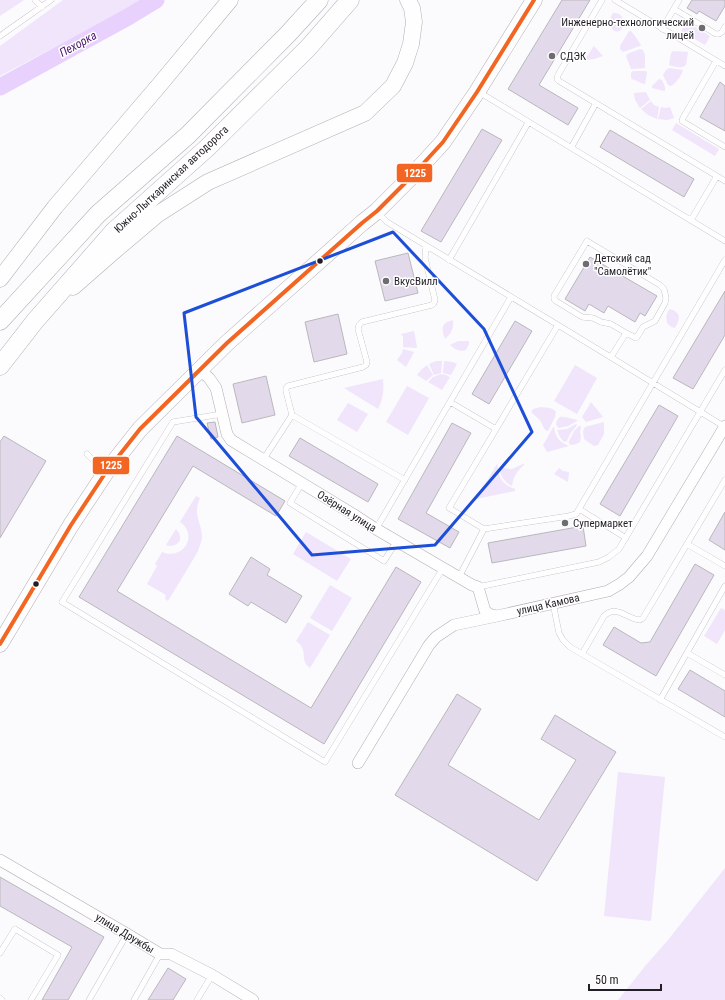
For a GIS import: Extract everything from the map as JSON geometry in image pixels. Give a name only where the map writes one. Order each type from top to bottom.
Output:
[{"type":"main road","points":[[0,279],[55,207],[230,0]]},
{"type":"main road","name":"Южно-Лыткаринская автодорога","points":[[0,321],[98,214],[188,135],[288,34],[319,0]]},
{"type":"main road","name":"Южно-Лыткаринская автодорога","points":[[0,366],[35,321],[114,231],[207,148],[308,48],[350,0]]},
{"type":"main road","points":[[35,321],[158,214],[208,182],[365,112],[393,86],[406,63],[411,44],[414,22],[412,8],[408,0]]},
{"type":"main road","points":[[0,644],[71,525],[106,472],[140,429],[227,343],[377,211],[410,178],[443,142],[477,92],[534,0]]},
{"type":"street","name":"Озёрная улица","points":[[200,370],[210,378],[216,388],[227,434],[231,440],[376,529],[472,585],[478,587]]},
{"type":"street","name":"улица Камова","points":[[358,763],[429,645],[436,637],[454,625],[608,591],[629,577],[647,556],[725,426]]},
{"type":"street","points":[[478,587],[485,611],[491,615],[497,616]]},
{"type":"street","name":"улица Дружбы","points":[[0,860],[160,954],[171,954],[212,975],[253,1000]]},
{"type":"lane","points":[[35,0],[42,7]]},
{"type":"lane","points":[[0,36],[51,0]]},
{"type":"lane","points":[[602,0],[557,79],[725,181]]},
{"type":"lane","points":[[615,0],[622,2],[662,29],[725,66]]},
{"type":"lane","points":[[662,29],[679,0]]},
{"type":"lane","points":[[674,9],[716,34],[722,32],[725,27]]},
{"type":"lane","points":[[716,61],[682,121],[725,147]]},
{"type":"lane","points":[[477,92],[725,241]]},
{"type":"lane","points":[[571,148],[596,103]]},
{"type":"lane","points":[[449,260],[528,122]]},
{"type":"lane","points":[[691,220],[717,176]]},
{"type":"lane","points":[[377,211],[387,222],[725,426]]},
{"type":"lane","points":[[586,242],[663,287],[666,300],[655,321],[643,327],[636,338],[626,333],[611,324],[601,322],[593,318],[580,316],[554,299],[554,296],[586,242]]},
{"type":"lane","points":[[405,480],[292,415],[286,388],[288,386],[363,367],[367,362],[358,329],[362,322],[432,305],[434,303],[435,300],[425,258],[426,246]]},
{"type":"lane","points":[[558,325],[449,508],[484,529],[576,514],[725,260]]},
{"type":"lane","points":[[376,529],[511,297]]},
{"type":"lane","points":[[611,357],[626,333]]},
{"type":"lane","points":[[478,587],[599,562],[609,557],[619,549],[725,370]]},
{"type":"lane","points":[[450,402],[496,429]]},
{"type":"lane","points":[[222,414],[173,422],[62,602],[325,762],[443,568]]},
{"type":"lane","points":[[263,460],[292,415]]},
{"type":"lane","points":[[87,454],[106,472]]},
{"type":"lane","points":[[582,654],[604,616],[608,613],[622,613],[635,620],[640,620],[643,618],[725,480]]},
{"type":"lane","points":[[302,483],[290,503],[384,561],[397,541]]},
{"type":"lane","points":[[580,507],[626,538]]},
{"type":"lane","points":[[459,577],[484,529]]},
{"type":"lane","points":[[687,544],[725,566]]},
{"type":"lane","points":[[660,700],[725,586]]},
{"type":"lane","points":[[553,603],[559,633],[570,647],[725,737]]},
{"type":"lane","points":[[687,653],[725,675]]},
{"type":"lane","points":[[0,952],[15,929],[58,955],[31,1000]]},
{"type":"lane","points":[[89,1000],[127,934]]},
{"type":"lane","points":[[134,1000],[160,954]]},
{"type":"lane","points":[[197,1000],[212,975]]},
{"type":"highlighted area","points":[[393,232],[484,329],[532,432],[435,545],[312,555],[196,417],[184,313]]},
{"type":"shaded area","points":[[0,0],[24,0],[0,16]]},
{"type":"shaded area","points":[[63,0],[144,0],[0,76],[0,46]]},
{"type":"shaded area","points":[[613,13],[618,14],[623,19],[623,27],[621,30],[615,31],[610,25],[610,20]]},
{"type":"shaded area","points":[[687,22],[710,36],[705,45],[681,31]]},
{"type":"shaded area","points":[[629,31],[631,31],[641,45],[623,52],[620,49],[620,46]]},
{"type":"shaded area","points":[[594,46],[603,56],[586,60],[586,58]]},
{"type":"shaded area","points":[[640,49],[643,50],[645,55],[645,68],[631,69],[626,56],[627,54]]},
{"type":"shaded area","points":[[673,51],[688,52],[686,65],[676,67],[669,65],[671,53]]},
{"type":"shaded area","points":[[669,68],[683,70],[675,83],[671,86],[668,85],[663,75]]},
{"type":"shaded area","points":[[633,71],[646,71],[645,84],[631,78],[631,73]]},
{"type":"shaded area","points":[[659,79],[662,80],[665,91],[652,88],[652,86]]},
{"type":"shaded area","points":[[646,92],[650,100],[640,108],[635,100],[634,93]]},
{"type":"shaded area","points":[[651,101],[654,105],[659,107],[657,119],[648,115],[641,109]]},
{"type":"shaded area","points":[[661,107],[670,107],[674,118],[667,120],[658,119]]},
{"type":"shaded area","points":[[676,123],[719,149],[715,156],[672,130]]},
{"type":"shaded area","points":[[670,309],[677,312],[679,317],[675,328],[671,327],[667,323],[666,319]]},
{"type":"shaded area","points":[[453,320],[452,331],[445,339],[443,326],[444,324]]},
{"type":"shaded area","points":[[414,331],[417,347],[403,347],[403,337],[401,334]]},
{"type":"shaded area","points":[[458,341],[469,341],[466,350],[457,350],[450,345]]},
{"type":"shaded area","points":[[403,349],[414,352],[406,367],[397,360]]},
{"type":"shaded area","points":[[436,361],[442,361],[441,373],[434,375],[429,364]]},
{"type":"shaded area","points":[[444,361],[457,364],[451,375],[443,373]]},
{"type":"shaded area","points":[[427,365],[433,375],[426,381],[417,375]]},
{"type":"shaded area","points":[[575,365],[597,378],[577,414],[554,401]]},
{"type":"shaded area","points":[[441,374],[450,377],[442,390],[428,382],[433,377]]},
{"type":"shaded area","points":[[383,379],[383,394],[378,409],[344,388]]},
{"type":"shaded area","points":[[407,386],[429,398],[408,435],[386,422]]},
{"type":"shaded area","points":[[591,402],[603,417],[586,422],[582,417]]},
{"type":"shaded area","points":[[348,403],[368,414],[357,432],[337,420]]},
{"type":"shaded area","points":[[541,407],[551,408],[556,412],[548,431],[545,430],[540,420],[531,412],[533,409]]},
{"type":"shaded area","points":[[560,417],[566,417],[577,421],[568,426],[559,428],[556,424]]},
{"type":"shaded area","points":[[604,422],[604,434],[598,445],[594,446],[584,439],[583,431],[585,427]]},
{"type":"shaded area","points":[[576,424],[577,425],[567,441],[564,442],[557,430],[567,429]]},
{"type":"shaded area","points":[[554,426],[558,439],[569,446],[547,452],[543,445]]},
{"type":"shaded area","points":[[581,426],[580,442],[570,445],[569,441],[574,431]]},
{"type":"shaded area","points":[[497,464],[501,479],[507,485],[515,489],[515,491],[476,499]]},
{"type":"shaded area","points":[[523,464],[524,465],[514,477],[512,486],[507,483],[499,468],[512,469]]},
{"type":"shaded area","points":[[559,468],[563,471],[569,472],[568,482],[554,474]]},
{"type":"shaded area","points":[[196,496],[200,498],[197,514],[202,532],[202,540],[197,553],[168,601],[165,599],[166,595],[147,584],[157,566],[155,564],[162,552],[170,554],[176,553],[182,550],[186,545],[188,533],[186,527],[180,522]]},
{"type":"shaded area","points":[[176,529],[180,536],[179,542],[170,546],[166,545]]},
{"type":"shaded area","points":[[306,532],[351,559],[337,581],[293,554]]},
{"type":"shaded area","points":[[330,585],[352,598],[332,631],[310,618]]},
{"type":"shaded area","points":[[721,608],[725,610],[725,630],[717,644],[704,636]]},
{"type":"shaded area","points":[[308,622],[330,635],[310,668],[305,661],[302,648],[296,641]]},
{"type":"shaded area","points":[[618,772],[665,777],[651,921],[604,916]]},
{"type":"shaded area","points":[[725,868],[725,1000],[618,1000],[668,940]]},
{"type":"building","points":[[562,0],[590,0],[539,85],[578,108],[568,125],[508,89]]},
{"type":"building","points":[[692,0],[725,0],[725,6],[716,21],[699,11],[697,14],[687,8]]},
{"type":"building","points":[[720,82],[725,86],[725,131],[700,117]]},
{"type":"building","points":[[482,129],[502,140],[441,242],[421,231]]},
{"type":"building","points":[[610,130],[694,179],[684,197],[600,147]]},
{"type":"building","points":[[408,253],[418,293],[385,301],[375,261]]},
{"type":"building","points":[[590,257],[657,296],[645,316],[640,313],[635,322],[608,306],[604,313],[589,304],[585,311],[565,299]]},
{"type":"building","points":[[725,291],[725,335],[693,389],[673,378]]},
{"type":"building","points":[[338,314],[347,354],[314,362],[305,322]]},
{"type":"building","points":[[515,321],[532,331],[489,404],[472,394]]},
{"type":"building","points":[[266,376],[275,415],[242,423],[233,384]]},
{"type":"building","points":[[659,405],[678,416],[620,516],[600,504]]},
{"type":"building","points":[[215,422],[218,437],[211,439],[207,423]]},
{"type":"building","points":[[452,423],[471,433],[426,513],[459,532],[450,548],[398,519]]},
{"type":"building","points":[[4,436],[46,461],[0,538],[0,442]]},
{"type":"building","points":[[177,436],[285,501],[276,516],[193,466],[117,591],[311,708],[396,567],[421,582],[324,744],[79,597]]},
{"type":"building","points":[[300,438],[378,484],[368,502],[289,456]]},
{"type":"building","points":[[725,512],[725,550],[709,540]]},
{"type":"building","points":[[583,526],[586,546],[492,563],[488,543]]},
{"type":"building","points":[[251,557],[270,569],[267,575],[302,596],[286,623],[251,602],[248,606],[229,594]]},
{"type":"building","points":[[695,564],[714,575],[656,676],[603,645],[614,627],[641,643],[650,642]]},
{"type":"building","points":[[690,670],[725,691],[725,717],[678,689]]},
{"type":"building","points":[[457,694],[481,709],[448,765],[539,820],[576,760],[541,739],[555,715],[616,752],[537,881],[395,795]]},
{"type":"building","points":[[0,877],[104,937],[68,1000],[42,1000],[72,947],[0,906]]},
{"type":"building","points":[[168,968],[186,979],[173,1000],[148,1000]]},
{"type":"waterway","name":"Пехорка","points":[[0,87],[128,17],[156,0]]},
{"type":"transit line","name":"1225","points":[[0,644],[71,525],[106,472],[140,429],[227,343],[377,211],[410,178],[443,142],[477,92],[534,0]]},
{"type":"place","name":"Инженерно-технологический лицей","points":[[702,28]]},
{"type":"place","name":"СДЭК","points":[[552,56]]},
{"type":"place","name":"Детский сад \"Самолётик\"","points":[[586,264]]},
{"type":"place","name":"ВкусВилл","points":[[386,281]]},
{"type":"place","name":"Супермаркет","points":[[565,523]]}]
